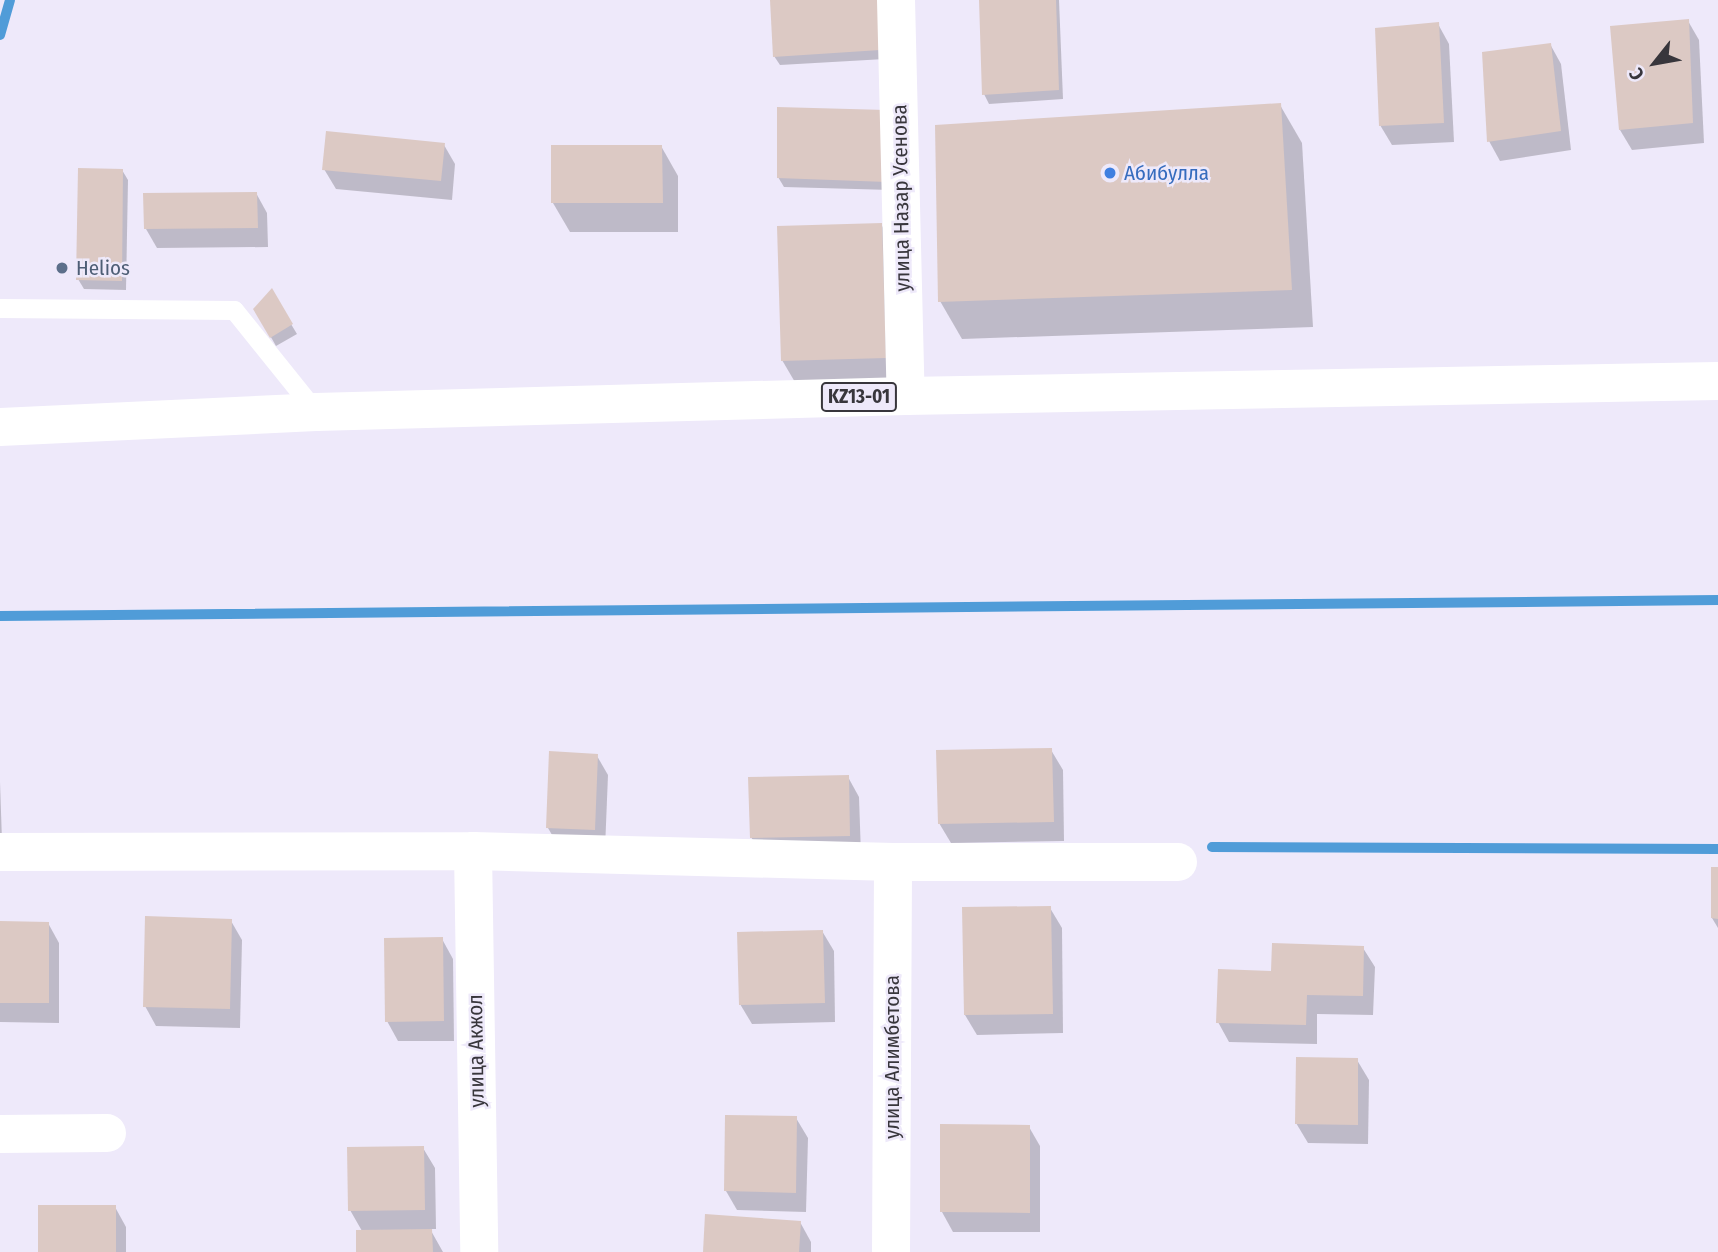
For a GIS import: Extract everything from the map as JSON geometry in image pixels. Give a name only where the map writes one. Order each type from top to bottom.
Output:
[{"type":"street","name":"улица Назар Усенова","points":[[896,0],[906,396]]},
{"type":"street","name":"KZ13-01","points":[[0,427],[316,412],[906,396],[1718,381]]},
{"type":"street","points":[[0,852],[473,851],[893,862],[1178,862]]},
{"type":"street","name":"улица Акжол","points":[[473,851],[479,1252]]},
{"type":"street","name":"улица Алимбетова","points":[[891,1252],[893,862]]},
{"type":"street","points":[[0,1134],[107,1133]]},
{"type":"lane","points":[[0,308],[234,310],[316,412]]},
{"type":"building","points":[[770,0],[881,0],[880,50],[773,57]]},
{"type":"building","points":[[979,0],[1056,0],[1059,90],[982,95]]},
{"type":"building","points":[[1689,19],[1693,123],[1619,130],[1610,26]]},
{"type":"building","points":[[1439,22],[1444,123],[1379,126],[1375,28]]},
{"type":"building","points":[[1551,43],[1561,131],[1487,142],[1482,52]]},
{"type":"building","name":"Абибулла","points":[[1281,103],[1292,290],[938,302],[935,125]]},
{"type":"building","points":[[777,107],[886,110],[887,182],[777,178]]},
{"type":"building","points":[[326,131],[445,143],[441,181],[322,170]]},
{"type":"building","points":[[551,145],[662,145],[663,203],[551,203]]},
{"type":"building","points":[[78,168],[123,169],[122,281],[76,280]]},
{"type":"building","points":[[257,192],[258,228],[144,229],[143,193]]},
{"type":"building","points":[[882,223],[886,358],[781,361],[777,226]]},
{"type":"building","points":[[272,288],[293,324],[270,338],[253,309]]},
{"type":"building","points":[[1052,748],[1054,822],[938,824],[936,750]]},
{"type":"building","points":[[549,751],[598,754],[595,830],[546,828]]},
{"type":"building","points":[[849,775],[850,836],[750,838],[748,777]]},
{"type":"building","points":[[1711,867],[1718,867],[1718,919],[1711,918]]},
{"type":"building","points":[[1051,906],[1053,1014],[964,1015],[962,907]]},
{"type":"building","points":[[145,916],[232,919],[230,1009],[143,1007]]},
{"type":"building","points":[[0,921],[49,922],[49,1003],[0,1003]]},
{"type":"building","points":[[823,930],[825,1003],[739,1005],[737,932]]},
{"type":"building","points":[[443,937],[444,1021],[385,1022],[384,938]]},
{"type":"building","points":[[1272,943],[1364,946],[1363,996],[1307,995],[1306,1025],[1216,1023],[1218,969],[1271,971]]},
{"type":"building","points":[[1296,1057],[1358,1058],[1358,1125],[1295,1124]]},
{"type":"building","points":[[725,1115],[797,1116],[796,1193],[724,1191]]},
{"type":"building","points":[[940,1124],[1030,1125],[1030,1213],[940,1212]]},
{"type":"building","points":[[424,1146],[425,1210],[348,1211],[347,1147]]},
{"type":"building","points":[[38,1205],[116,1205],[116,1252],[38,1252]]},
{"type":"building","points":[[705,1214],[801,1221],[799,1252],[703,1252]]},
{"type":"building","points":[[432,1229],[433,1252],[356,1252],[356,1230]]},
{"type":"waterway","points":[[0,35],[10,0]]},
{"type":"waterway","points":[[0,616],[1718,600]]},
{"type":"waterway","points":[[1212,847],[1718,849]]},
{"type":"place","name":"Абибулла","points":[[1110,173]]},
{"type":"place","name":"Helios","points":[[62,268]]}]
